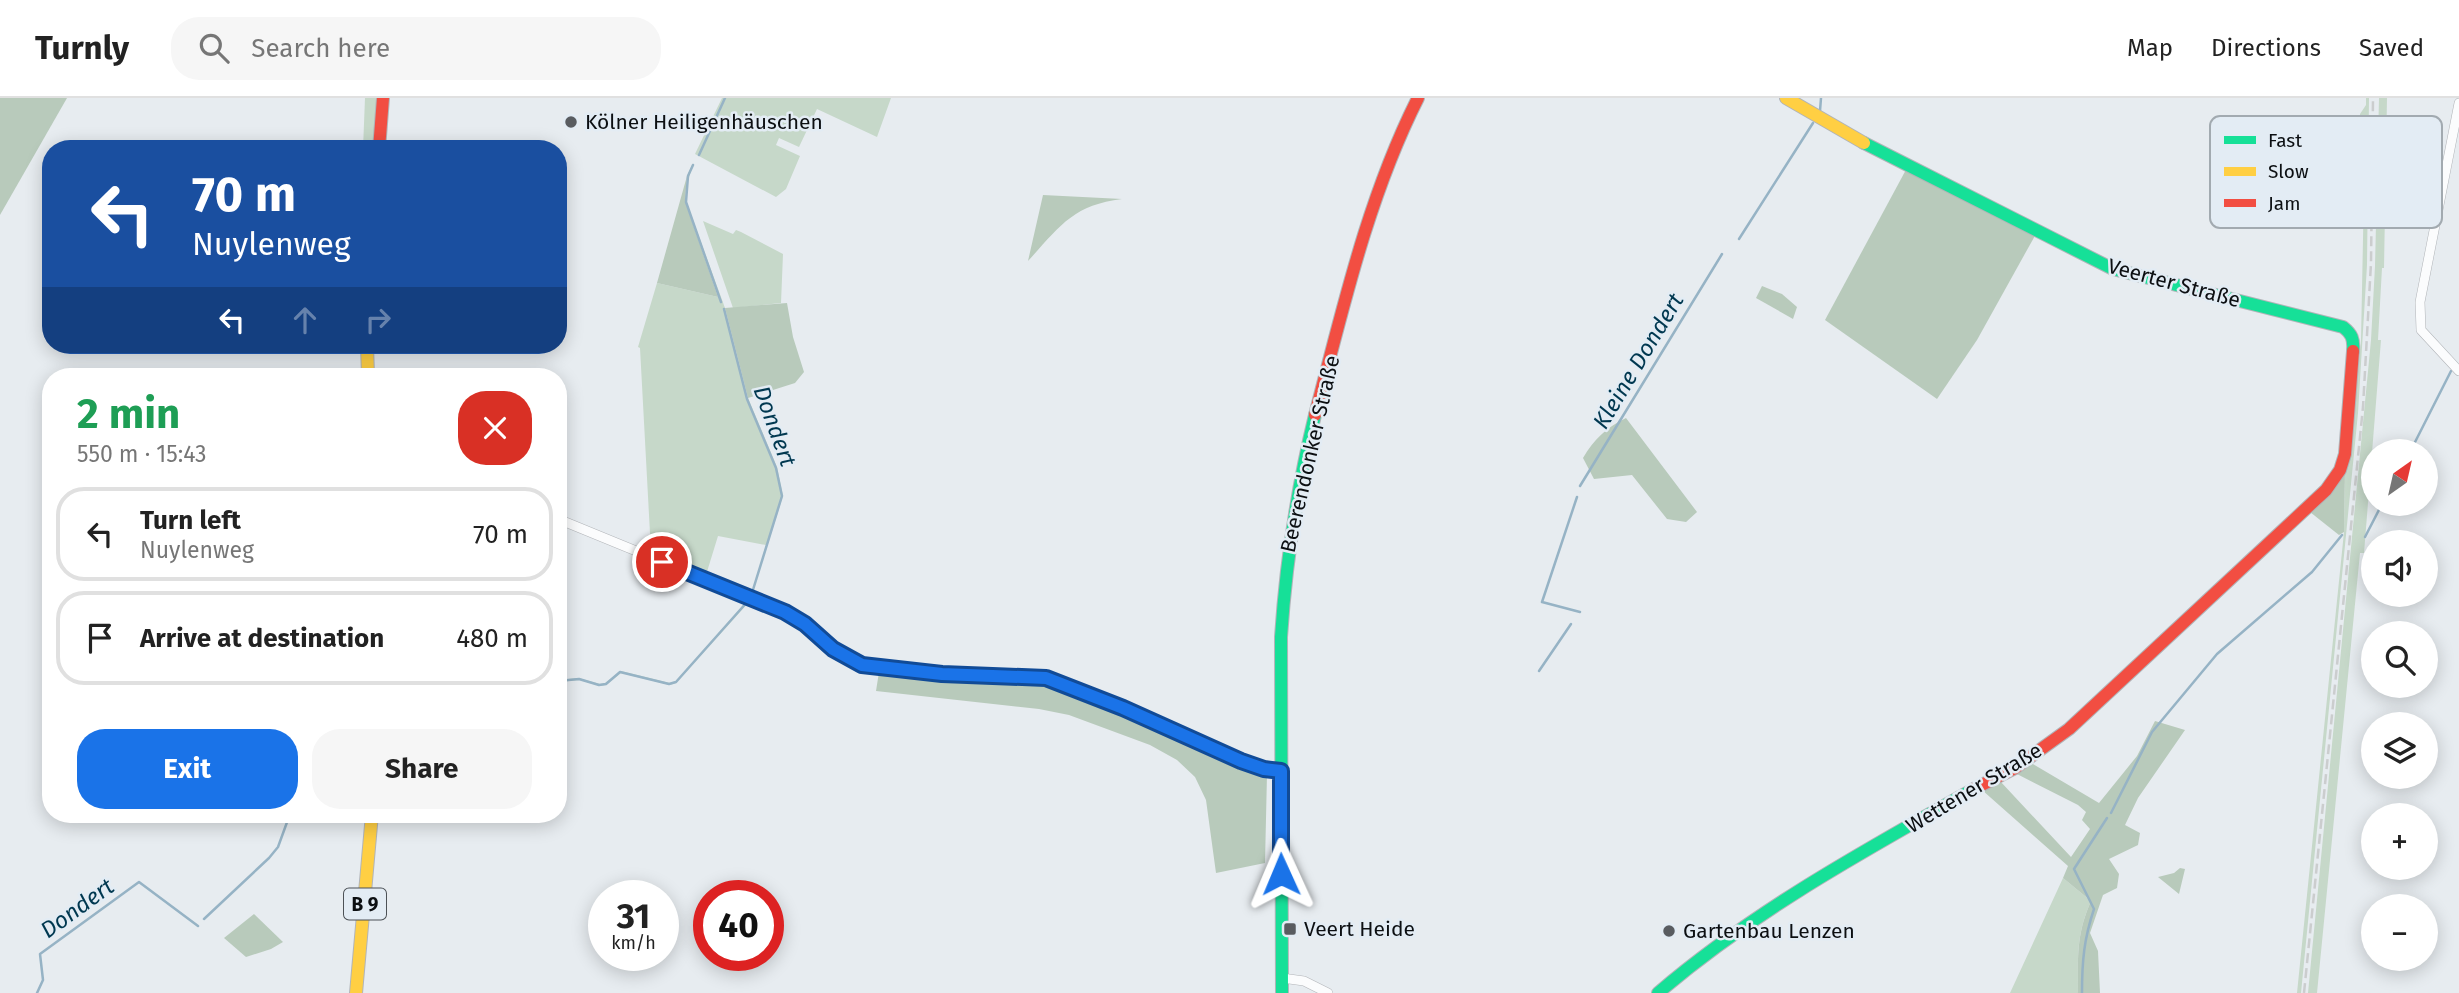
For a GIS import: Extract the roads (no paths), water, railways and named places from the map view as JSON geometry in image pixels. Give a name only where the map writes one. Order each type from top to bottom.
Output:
[{"type":"street","points":[[380,140],[383,98]]},
{"type":"street","name":"Beerendonker Straße","points":[[1282,993],[1282,608],[1290,533],[1300,481],[1371,210],[1394,144],[1418,98]]},
{"type":"street","name":"Veerter Straße","points":[[1786,98],[1852,137],[2113,270],[2343,327],[2351,334],[2354,342],[2345,454]]},
{"type":"street","points":[[2442,188],[2459,103]]},
{"type":"street","points":[[2434,228],[2420,302],[2421,330],[2459,371]]},
{"type":"street","name":"Wettener Straße","points":[[1658,993],[1716,945],[1801,887],[2015,768],[2045,747],[2106,696],[2217,595],[2326,491],[2340,470],[2345,454]]},
{"type":"street","points":[[567,523],[785,612],[805,624],[833,649],[862,665],[942,674],[1046,678],[1123,708],[1230,756],[1264,769],[1281,771]]},
{"type":"street","name":"B 9","points":[[356,993],[371,823]]},
{"type":"street","points":[[1282,978],[1304,981],[1328,993]]},
{"type":"waterway","name":"Dondert","points":[[699,155],[725,98]]},
{"type":"waterway","name":"Kleine Dondert","points":[[1820,111],[1821,98]]},
{"type":"waterway","name":"Kleine Dondert","points":[[1739,239],[1813,123]]},
{"type":"waterway","name":"Dondert","points":[[693,165],[688,176],[686,202],[721,302]]},
{"type":"waterway","name":"Kleine Dondert","points":[[1580,486],[1722,254]]},
{"type":"waterway","name":"Dondert","points":[[724,309],[747,399],[776,468],[782,496],[752,593]]},
{"type":"waterway","points":[[2417,439],[2451,371]]},
{"type":"waterway","name":"Kleine Dondert","points":[[1577,497],[1542,602],[1580,612]]},
{"type":"waterway","points":[[2369,530],[2376,516]]},
{"type":"waterway","points":[[2111,813],[2152,732],[2217,654],[2312,572],[2342,535]]},
{"type":"waterway","name":"Dondert","points":[[567,680],[579,679],[599,685],[606,684],[620,672],[669,684],[676,682],[748,601]]},
{"type":"waterway","name":"Kleine Dondert","points":[[1539,671],[1571,624]]},
{"type":"waterway","points":[[2082,993],[2084,950],[2094,909],[2074,869],[2107,818]]},
{"type":"waterway","name":"Dondert","points":[[204,919],[269,858],[278,847],[287,823]]},
{"type":"waterway","name":"Dondert","points":[[37,993],[43,980],[40,954],[139,882],[198,926]]},
{"type":"railway","points":[[2373,98],[2373,116]]},
{"type":"railway","points":[[2304,993],[2363,407],[2371,228]]},
{"type":"place","name":"Kölner Heiligenhäuschen","points":[[571,122]]},
{"type":"place","name":"Veert Heide","points":[[1290,929]]},
{"type":"place","name":"Gartenbau Lenzen","points":[[1669,931]]}]
